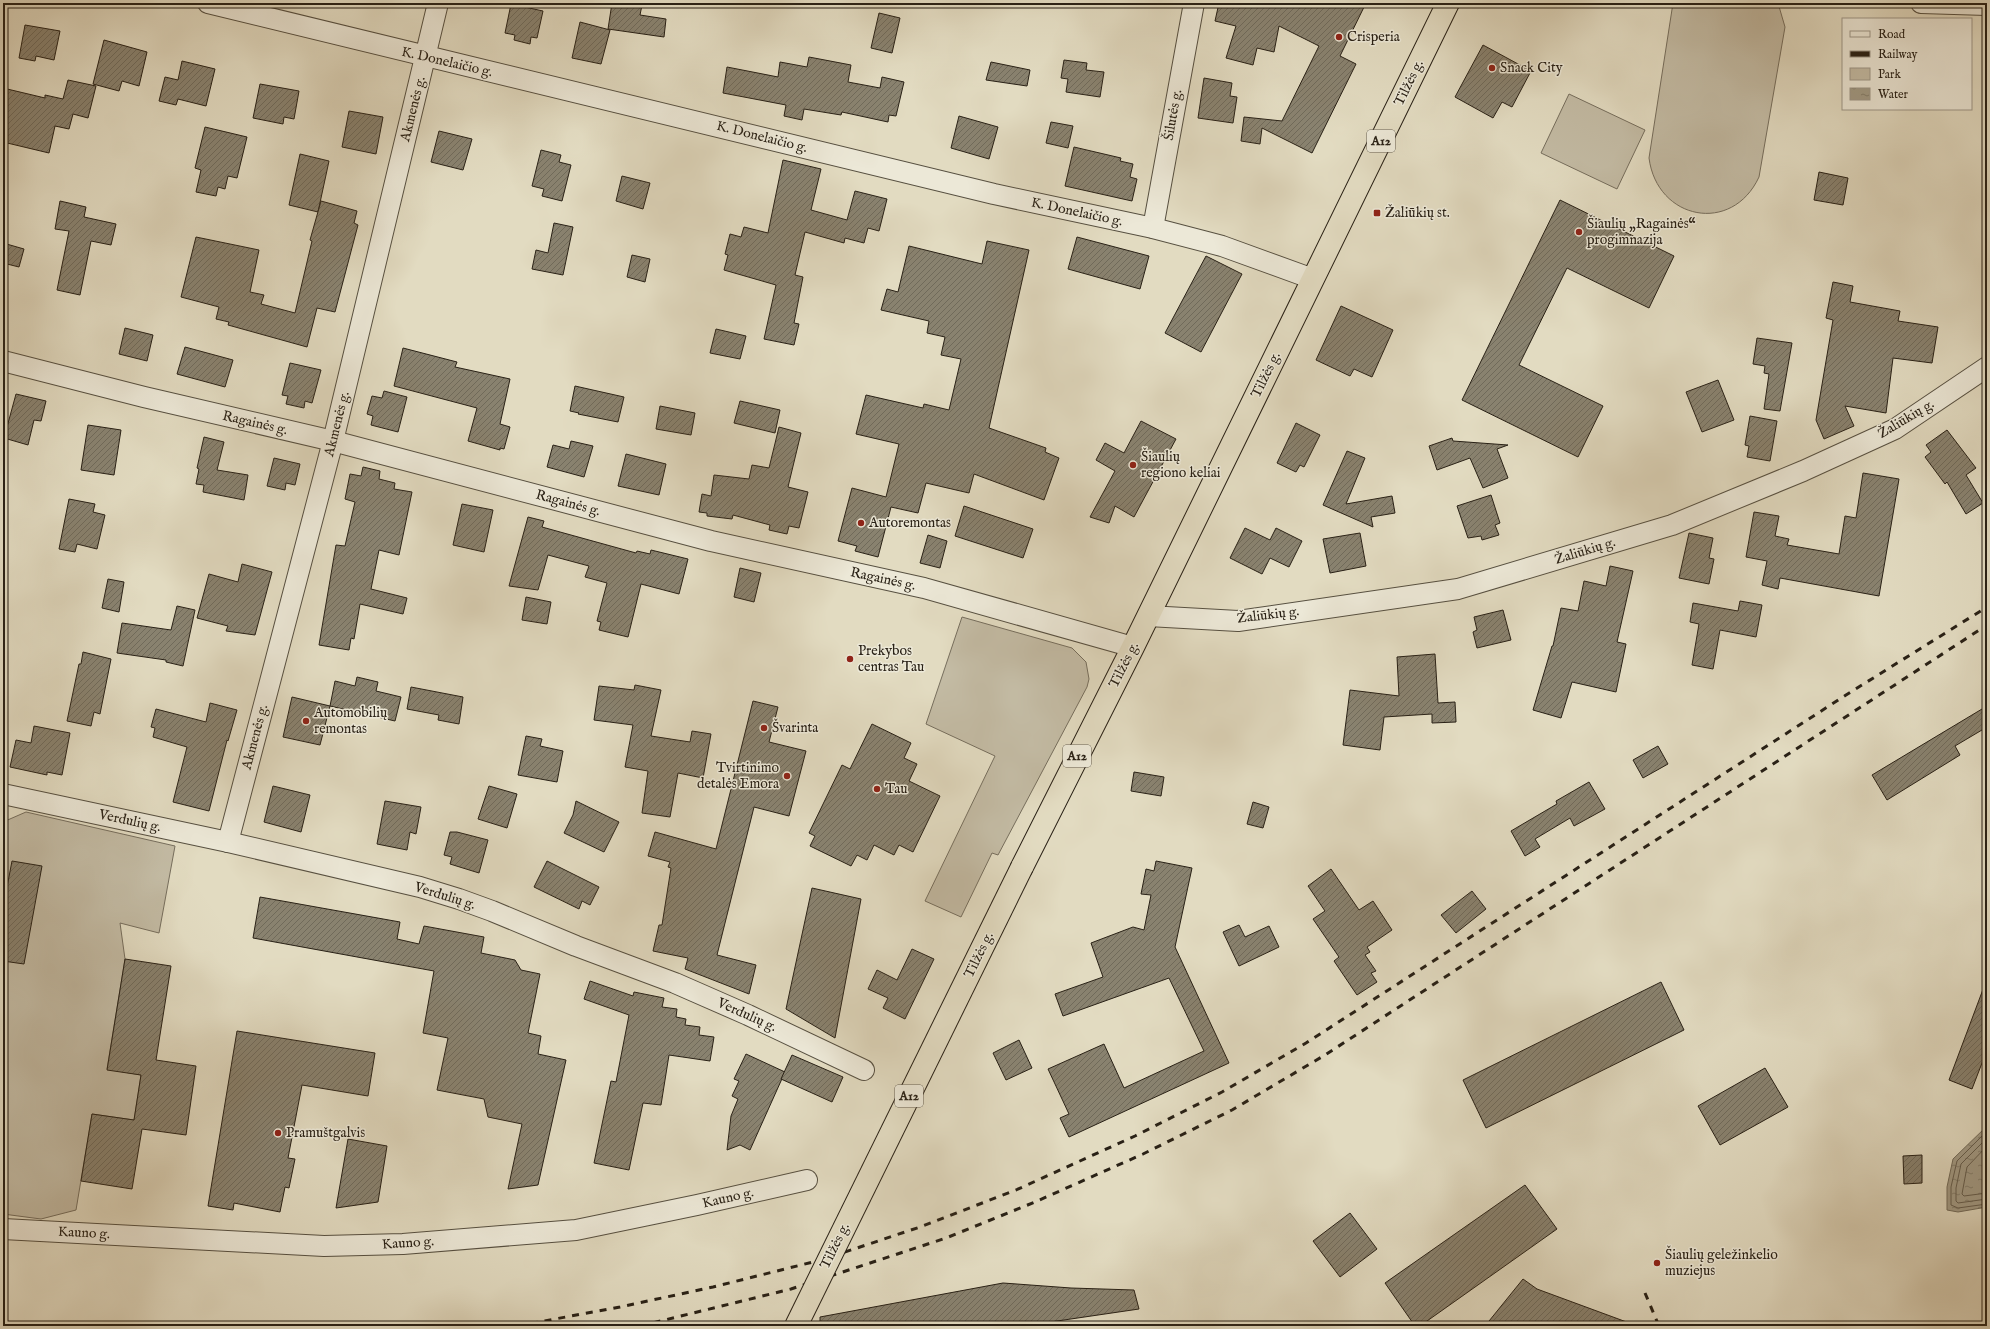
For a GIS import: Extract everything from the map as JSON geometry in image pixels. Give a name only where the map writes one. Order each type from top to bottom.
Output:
[{"type":"highway","name":"Tilžės g.","points":[[796,1326],[1022,867],[1133,647],[1448,3]]},
{"type":"street","name":"K. Donelaičio g.","points":[[208,3],[994,194],[1152,228],[1222,246],[1313,279]]},
{"type":"street","name":"Akmenės g.","points":[[228,842],[333,441],[438,3]]},
{"type":"street","name":"Šilutės g.","points":[[1152,228],[1194,3]]},
{"type":"street","points":[[1921,3],[1987,5]]},
{"type":"street","name":"Ragainės g.","points":[[3,361],[144,397],[333,441],[711,542],[924,588],[1133,647]]},
{"type":"street","name":"Žaliūkių g.","points":[[1148,616],[1238,620],[1458,589],[1672,525],[1803,471],[1895,429],[1987,367]]},
{"type":"street","name":"Verdulių g.","points":[[3,794],[228,842],[420,887],[492,911],[576,946],[675,983],[748,1015],[864,1070]]},
{"type":"street","name":"Kauno g.","points":[[3,1229],[324,1246],[403,1244],[576,1230],[697,1206],[807,1180]]},
{"type":"green space","points":[[1673,3],[1778,3],[1785,27],[1759,177],[1747,195],[1732,207],[1714,213],[1697,212],[1680,207],[1666,195],[1655,179],[1649,158]]},
{"type":"green space","points":[[1569,94],[1645,130],[1617,189],[1541,153]]},
{"type":"green space","points":[[962,617],[1072,648],[1086,662],[1089,679],[1087,687],[998,855],[992,853],[961,917],[925,901],[995,756],[926,724]]},
{"type":"green space","points":[[26,812],[175,846],[159,933],[120,923],[125,959],[107,1069],[141,1075],[134,1120],[92,1114],[76,1210],[41,1219],[3,1214],[3,822]]},
{"type":"water","points":[[1987,1126],[1987,1207],[1958,1212],[1947,1210],[1947,1187],[1953,1159]]},
{"type":"building","points":[[612,3],[642,5],[640,15],[666,19],[664,37],[608,29]]},
{"type":"building","points":[[1219,3],[1366,3],[1340,56],[1356,64],[1312,153],[1262,128],[1260,144],[1241,141],[1244,117],[1282,121],[1319,46],[1279,26],[1274,52],[1257,48],[1253,65],[1226,58],[1236,26],[1215,21]]},
{"type":"building","points":[[511,4],[543,11],[537,38],[531,37],[530,44],[514,40],[515,35],[505,33]]},
{"type":"building","points":[[879,13],[900,18],[892,53],[871,48]]},
{"type":"building","points":[[580,22],[610,30],[601,64],[572,58]]},
{"type":"building","points":[[25,25],[60,31],[54,60],[36,56],[35,61],[19,58]]},
{"type":"building","points":[[104,40],[147,52],[139,86],[122,81],[119,91],[93,84]]},
{"type":"building","points":[[1483,45],[1531,71],[1512,107],[1502,102],[1493,118],[1455,97]]},
{"type":"building","points":[[809,57],[851,65],[848,82],[880,88],[882,77],[904,82],[896,116],[889,115],[888,122],[842,112],[841,115],[804,109],[802,120],[784,116],[786,105],[723,93],[727,67],[778,77],[780,62],[807,67]]},
{"type":"building","points":[[1064,60],[1087,63],[1086,70],[1104,72],[1100,97],[1066,92],[1068,79],[1061,78]]},
{"type":"building","points":[[182,61],[215,69],[206,106],[178,99],[176,105],[159,101],[165,77],[178,80]]},
{"type":"building","points":[[991,62],[1030,70],[1027,86],[986,80]]},
{"type":"building","points":[[1204,78],[1232,83],[1230,96],[1237,97],[1233,123],[1198,118]]},
{"type":"building","points":[[68,80],[96,86],[88,118],[73,114],[69,129],[55,126],[49,153],[3,142],[3,88],[45,98],[45,95],[63,99]]},
{"type":"building","points":[[260,84],[299,91],[294,119],[284,117],[283,124],[253,118]]},
{"type":"building","points":[[349,111],[383,117],[376,154],[342,147]]},
{"type":"building","points":[[959,116],[998,127],[989,159],[951,148]]},
{"type":"building","points":[[1051,122],[1073,126],[1068,148],[1046,143]]},
{"type":"building","points":[[205,127],[247,137],[237,178],[228,176],[225,189],[218,187],[216,196],[196,192],[201,170],[195,168]]},
{"type":"building","points":[[439,131],[472,139],[463,170],[431,162]]},
{"type":"building","points":[[1074,147],[1121,158],[1120,161],[1133,164],[1130,177],[1137,179],[1132,201],[1065,186]]},
{"type":"building","points":[[541,150],[561,155],[559,162],[571,165],[562,201],[542,196],[544,189],[532,186]]},
{"type":"building","points":[[300,154],[329,161],[318,212],[289,205]]},
{"type":"building","points":[[783,160],[821,169],[811,210],[847,220],[855,191],[887,199],[879,231],[868,228],[864,243],[845,238],[844,243],[805,232],[795,275],[803,277],[794,323],[799,324],[794,345],[764,339],[776,285],[724,270],[728,255],[725,254],[730,234],[741,237],[744,227],[768,233]]},
{"type":"building","points":[[1819,172],[1848,178],[1843,205],[1814,200]]},
{"type":"building","points":[[622,176],[650,183],[643,209],[616,201]]},
{"type":"building","points":[[1560,200],[1674,256],[1649,308],[1567,268],[1519,365],[1603,406],[1578,457],[1462,400]]},
{"type":"building","points":[[60,201],[86,207],[84,217],[116,224],[111,245],[91,241],[80,295],[57,290],[69,231],[55,229]]},
{"type":"building","points":[[321,201],[357,211],[354,223],[358,225],[335,312],[317,308],[307,347],[228,325],[229,322],[216,319],[219,307],[181,297],[196,237],[259,250],[250,292],[264,295],[261,304],[295,313],[312,241],[310,240]]},
{"type":"building","points":[[554,223],[573,227],[563,275],[532,269],[536,250],[548,253]]},
{"type":"building","points":[[1077,237],[1149,256],[1140,289],[1068,269]]},
{"type":"building","points":[[987,241],[1029,250],[989,428],[1046,448],[1045,452],[1059,458],[1044,500],[974,474],[969,493],[926,483],[918,513],[891,507],[878,557],[855,551],[857,546],[838,541],[852,488],[886,497],[899,444],[856,434],[866,395],[923,408],[924,404],[949,410],[961,359],[941,355],[945,337],[927,333],[929,321],[881,310],[887,289],[898,292],[909,246],[982,264]]},
{"type":"building","points":[[3,243],[24,249],[19,267],[3,263]]},
{"type":"building","points":[[632,255],[650,259],[645,282],[627,277]]},
{"type":"building","points":[[1206,256],[1242,274],[1201,352],[1165,333]]},
{"type":"building","points":[[1833,282],[1853,286],[1850,302],[1900,311],[1898,321],[1938,327],[1932,363],[1893,358],[1886,413],[1845,406],[1854,426],[1824,439],[1816,420],[1833,320],[1826,318]]},
{"type":"building","points":[[1341,306],[1393,330],[1372,377],[1354,369],[1350,376],[1316,360]]},
{"type":"building","points":[[125,328],[153,335],[147,361],[119,354]]},
{"type":"building","points":[[716,329],[746,336],[740,359],[710,353]]},
{"type":"building","points":[[1757,338],[1792,343],[1780,411],[1764,409],[1769,374],[1764,373],[1765,366],[1753,364]]},
{"type":"building","points":[[185,347],[233,360],[225,387],[177,374]]},
{"type":"building","points":[[403,348],[457,362],[455,367],[510,379],[500,424],[510,427],[504,449],[500,448],[500,450],[468,441],[477,408],[394,386]]},
{"type":"building","points":[[290,363],[321,370],[312,403],[305,401],[304,408],[286,404],[288,396],[282,395]]},
{"type":"building","points":[[1718,380],[1734,420],[1702,432],[1686,392]]},
{"type":"building","points":[[575,386],[624,397],[618,422],[570,411]]},
{"type":"building","points":[[384,391],[407,397],[398,432],[371,425],[373,416],[367,414],[372,396],[382,398]]},
{"type":"building","points":[[16,394],[46,401],[41,421],[34,420],[28,445],[4,438]]},
{"type":"building","points":[[740,401],[780,410],[775,433],[734,423]]},
{"type":"building","points":[[660,406],[695,413],[691,435],[656,429]]},
{"type":"building","points":[[1750,416],[1777,421],[1770,461],[1747,457],[1749,446],[1745,445]]},
{"type":"building","name":"Šiaulių regiono keliai","points":[[1141,421],[1176,439],[1134,517],[1115,506],[1109,523],[1090,517],[1115,471],[1096,460],[1105,443],[1124,453]]},
{"type":"building","points":[[1296,423],[1320,435],[1304,467],[1300,465],[1296,472],[1277,463]]},
{"type":"building","points":[[88,425],[121,430],[114,475],[81,470]]},
{"type":"building","points":[[779,427],[801,433],[788,487],[808,492],[799,528],[789,526],[787,534],[769,530],[770,525],[733,515],[732,519],[707,516],[707,513],[699,512],[702,494],[711,496],[714,475],[749,479],[752,465],[769,468]]},
{"type":"building","points":[[1947,430],[1976,468],[1966,475],[1983,503],[1966,514],[1947,482],[1945,484],[1925,457],[1931,452],[1926,445]]},
{"type":"building","points":[[204,437],[224,442],[217,470],[248,475],[244,500],[203,492],[204,485],[196,484],[199,469],[197,468]]},
{"type":"building","points":[[1452,438],[1453,441],[1508,445],[1497,449],[1508,478],[1483,488],[1470,458],[1437,470],[1429,446]]},
{"type":"building","points":[[571,441],[593,446],[584,477],[547,467],[553,445],[569,449]]},
{"type":"building","points":[[1347,451],[1365,458],[1346,504],[1392,496],[1395,513],[1371,517],[1373,527],[1323,505]]},
{"type":"building","points":[[626,454],[666,464],[659,495],[618,486]]},
{"type":"building","points":[[274,458],[300,464],[295,485],[286,483],[285,490],[267,486]]},
{"type":"building","points":[[363,467],[380,471],[379,479],[395,483],[394,489],[412,492],[399,555],[379,550],[371,589],[407,598],[403,614],[360,604],[354,639],[351,638],[349,650],[319,645],[336,545],[345,546],[355,502],[345,499],[350,474],[361,476]]},
{"type":"building","points":[[1863,473],[1899,479],[1879,596],[1780,578],[1778,589],[1762,585],[1767,561],[1746,557],[1754,512],[1779,516],[1775,536],[1789,539],[1787,545],[1839,554],[1845,516],[1856,518]]},
{"type":"building","points":[[1491,495],[1500,523],[1495,525],[1499,535],[1482,540],[1481,536],[1468,538],[1457,506]]},
{"type":"building","points":[[69,499],[95,504],[93,512],[105,515],[97,549],[77,544],[75,552],[59,549]]},
{"type":"building","points":[[462,504],[493,510],[484,552],[453,545]]},
{"type":"building","points":[[964,506],[1033,529],[1023,558],[955,536]]},
{"type":"building","points":[[528,517],[544,521],[542,527],[636,553],[637,551],[650,554],[651,550],[688,559],[679,594],[641,584],[628,637],[599,630],[601,622],[597,621],[607,583],[585,577],[589,566],[548,555],[538,590],[509,586]]},
{"type":"building","points":[[1245,528],[1270,540],[1276,528],[1302,541],[1289,567],[1270,558],[1262,574],[1230,558]]},
{"type":"building","points":[[1360,533],[1366,566],[1330,573],[1323,539]]},
{"type":"building","points":[[1689,533],[1713,538],[1709,558],[1714,559],[1709,584],[1679,578]]},
{"type":"building","points":[[928,535],[947,541],[940,568],[920,563]]},
{"type":"building","points":[[242,564],[272,572],[255,635],[226,631],[228,626],[197,618],[209,574],[238,582]]},
{"type":"building","points":[[1610,566],[1633,571],[1617,642],[1626,644],[1616,692],[1572,682],[1561,718],[1533,710],[1553,646],[1561,608],[1578,611],[1584,581],[1606,586]]},
{"type":"building","points":[[740,568],[761,573],[754,602],[734,597]]},
{"type":"building","points":[[108,579],[124,582],[119,612],[102,608]]},
{"type":"building","points":[[526,597],[551,602],[547,624],[522,620]]},
{"type":"building","points":[[1740,601],[1762,605],[1756,637],[1720,630],[1713,669],[1692,665],[1699,624],[1690,622],[1693,603],[1738,611]]},
{"type":"building","points":[[177,606],[195,610],[183,666],[166,662],[166,660],[117,653],[122,623],[171,630]]},
{"type":"building","points":[[1503,610],[1511,640],[1477,648],[1473,632],[1477,630],[1474,617]]},
{"type":"building","points":[[83,652],[111,659],[100,714],[94,712],[91,726],[67,721]]},
{"type":"building","points":[[1435,654],[1438,703],[1455,702],[1456,722],[1432,723],[1432,714],[1384,717],[1380,750],[1343,745],[1350,690],[1399,696],[1397,657]]},
{"type":"building","points":[[357,677],[378,682],[376,691],[401,697],[395,721],[330,706],[335,681],[355,686]]},
{"type":"building","points":[[635,685],[661,690],[651,736],[690,742],[692,731],[711,734],[703,778],[678,773],[670,817],[642,813],[648,771],[625,767],[633,725],[594,720],[599,686],[634,690]]},
{"type":"building","points":[[411,687],[463,697],[459,724],[438,720],[439,715],[407,709]]},
{"type":"building","name":"Automobilių remontas","points":[[292,697],[330,706],[320,745],[283,737]]},
{"type":"building","points":[[753,701],[778,707],[769,742],[806,751],[789,816],[754,807],[717,955],[756,965],[749,994],[685,969],[688,958],[653,951],[659,925],[662,925],[671,868],[668,867],[670,862],[648,856],[655,832],[716,849]]},
{"type":"building","points":[[210,703],[237,710],[228,741],[227,740],[209,811],[173,802],[187,747],[153,737],[155,728],[151,727],[156,709],[206,722]]},
{"type":"building","points":[[1987,706],[1987,727],[1955,746],[1960,755],[1887,800],[1872,775]]},
{"type":"building","name":"Tau","points":[[872,724],[911,743],[904,758],[917,764],[909,781],[940,796],[913,852],[899,845],[894,855],[874,845],[867,860],[857,855],[851,866],[810,846],[815,836],[809,833],[842,765],[850,769]]},
{"type":"building","points":[[34,726],[70,733],[62,775],[47,772],[47,775],[10,767],[16,740],[31,743]]},
{"type":"building","points":[[526,736],[542,739],[540,746],[563,751],[557,782],[518,775]]},
{"type":"building","points":[[1658,746],[1668,764],[1643,778],[1633,760]]},
{"type":"building","points":[[1134,772],[1164,777],[1161,796],[1131,791]]},
{"type":"building","points":[[1589,782],[1605,809],[1574,826],[1570,818],[1535,839],[1540,847],[1525,856],[1511,831],[1557,804],[1556,801]]},
{"type":"building","points":[[273,786],[310,795],[301,832],[264,822]]},
{"type":"building","points":[[489,786],[517,794],[507,828],[478,819]]},
{"type":"building","points":[[385,801],[421,807],[416,834],[410,832],[407,850],[377,844]]},
{"type":"building","points":[[576,801],[619,822],[604,852],[564,833],[573,815]]},
{"type":"building","points":[[1253,802],[1269,807],[1263,828],[1247,824]]},
{"type":"building","points":[[450,832],[457,832],[488,840],[479,873],[450,864],[452,857],[444,855]]},
{"type":"building","points":[[12,861],[42,866],[24,964],[3,961],[3,908]]},
{"type":"building","points":[[547,861],[599,887],[590,905],[582,901],[579,909],[534,887]]},
{"type":"building","points":[[1156,861],[1192,868],[1175,947],[1229,1063],[1069,1137],[1060,1118],[1069,1114],[1048,1069],[1104,1044],[1124,1088],[1204,1051],[1169,978],[1063,1016],[1055,994],[1103,977],[1091,943],[1133,927],[1144,930],[1151,895],[1141,894],[1146,869],[1154,871]]},
{"type":"building","points":[[1331,869],[1359,910],[1373,901],[1392,930],[1367,947],[1370,952],[1365,955],[1376,971],[1371,973],[1377,982],[1357,995],[1334,961],[1339,957],[1313,919],[1325,911],[1308,886]]},
{"type":"building","points":[[812,888],[861,899],[835,1038],[786,1009]]},
{"type":"building","points":[[1472,891],[1486,909],[1456,933],[1441,915]]},
{"type":"building","points":[[260,897],[400,922],[397,939],[419,944],[424,926],[484,937],[481,953],[515,960],[521,970],[540,974],[528,1033],[541,1036],[538,1054],[566,1060],[538,1185],[508,1189],[522,1124],[488,1117],[484,1099],[437,1090],[448,1038],[423,1033],[434,971],[253,938]]},
{"type":"building","points":[[1239,925],[1245,937],[1269,926],[1279,947],[1239,966],[1223,932]]},
{"type":"building","points":[[912,949],[934,959],[905,1019],[883,1008],[888,998],[868,989],[877,970],[897,980]]},
{"type":"building","points":[[125,959],[171,966],[156,1060],[196,1066],[186,1135],[142,1129],[132,1189],[81,1181],[92,1114],[134,1120],[141,1075],[107,1070]]},
{"type":"building","points":[[590,981],[633,996],[634,992],[664,998],[662,1007],[677,1009],[676,1017],[686,1019],[685,1025],[700,1027],[699,1035],[714,1037],[710,1061],[669,1055],[661,1105],[643,1103],[629,1170],[594,1163],[611,1081],[616,1082],[629,1015],[584,999]]},
{"type":"building","points":[[1661,982],[1684,1030],[1486,1128],[1463,1080]]},
{"type":"building","points":[[1985,984],[1987,984],[1987,1050],[1972,1089],[1949,1080]]},
{"type":"building","points":[[237,1031],[375,1053],[368,1096],[302,1085],[288,1158],[295,1159],[289,1188],[285,1187],[280,1212],[234,1203],[233,1210],[208,1206]]},
{"type":"building","points":[[1019,1040],[1032,1068],[1006,1080],[993,1053]]},
{"type":"building","points":[[746,1054],[785,1072],[750,1150],[740,1145],[727,1150],[731,1116],[738,1099],[732,1096],[739,1081],[734,1079]]},
{"type":"building","points":[[792,1055],[843,1077],[832,1102],[781,1079]]},
{"type":"building","points":[[1765,1068],[1788,1107],[1720,1145],[1698,1106]]},
{"type":"building","points":[[348,1139],[387,1146],[378,1202],[336,1208]]},
{"type":"building","points":[[1922,1155],[1922,1183],[1904,1184],[1903,1156]]},
{"type":"building","points":[[1525,1185],[1557,1229],[1420,1326],[1415,1326],[1385,1283]]},
{"type":"building","points":[[1350,1213],[1377,1249],[1340,1277],[1313,1241]]},
{"type":"building","points":[[1523,1279],[1537,1289],[1632,1324],[1632,1326],[1485,1326]]},
{"type":"building","points":[[1003,1283],[1071,1288],[1134,1290],[1139,1309],[1023,1326],[820,1326],[820,1317]]},
{"type":"railway","points":[[517,1326],[620,1307],[713,1287],[821,1260],[920,1227],[1016,1190],[1135,1136],[1222,1092],[1306,1043],[1846,695],[1987,607]]},
{"type":"railway","points":[[640,1326],[791,1289],[946,1238],[1035,1202],[1143,1154],[1232,1110],[1325,1055],[1987,625]]},
{"type":"railway","points":[[1645,1293],[1659,1326]]},
{"type":"place","name":"Crisperia","points":[[1339,37]]},
{"type":"place","name":"Snack City","points":[[1492,68]]},
{"type":"place","name":"Žaliūkių st.","points":[[1377,213]]},
{"type":"place","name":"Šiaulių „Ragainės“ progimnazija","points":[[1579,232]]},
{"type":"place","name":"Šiaulių regiono keliai","points":[[1133,465]]},
{"type":"place","name":"Autoremontas","points":[[861,523]]},
{"type":"place","name":"Prekybos centras Tau","points":[[850,659]]},
{"type":"place","name":"Automobilių remontas","points":[[306,721]]},
{"type":"place","name":"Švarinta","points":[[764,728]]},
{"type":"place","name":"Tvirtinimo detalės Emora","points":[[787,776]]},
{"type":"place","name":"Tau","points":[[877,789]]},
{"type":"place","name":"Pramuštgalvis","points":[[278,1133]]},
{"type":"place","name":"Šiaulių geležinkelio muziejus","points":[[1657,1263]]}]
